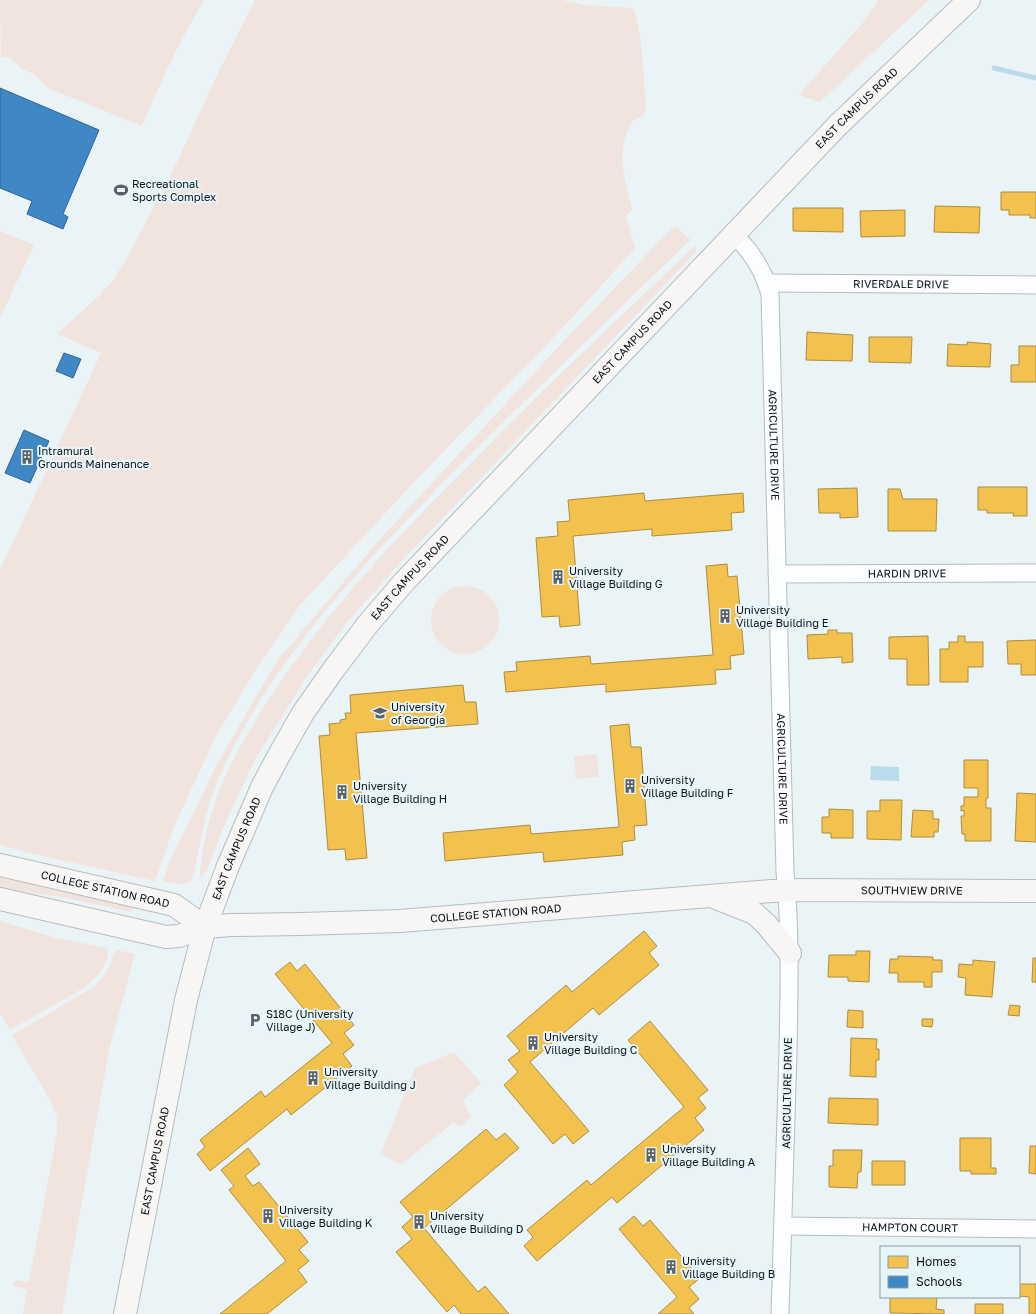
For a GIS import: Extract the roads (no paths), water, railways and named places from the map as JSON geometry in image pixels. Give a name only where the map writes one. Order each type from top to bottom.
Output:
[{"type":"main road","name":"EAST CAMPUS ROAD","points":[[125,1314],[185,1008],[205,927],[228,866],[262,787],[304,713],[339,662],[368,624],[404,582],[838,126],[969,0]]},
{"type":"main road","name":"COLLEGE STATION ROAD","points":[[0,865],[174,905],[205,927]]},
{"type":"main road","name":"COLLEGE STATION ROAD","points":[[0,899],[166,937],[179,936],[205,927],[231,925],[400,921],[787,891]]},
{"type":"main road","name":"SOUTHVIEW DRIVE","points":[[787,891],[1036,891]]},
{"type":"main road","points":[[711,896],[754,913],[766,924],[790,953]]},
{"type":"street","name":"AGRICULTURE DRIVE","points":[[734,235],[742,242],[754,258],[770,294],[785,872],[790,953],[780,1314]]},
{"type":"street","name":"RIVERDALE DRIVE","points":[[766,283],[1036,285]]},
{"type":"street","name":"HARDIN DRIVE","points":[[777,574],[1036,573]]},
{"type":"street","name":"HAMPTON COURT","points":[[783,1226],[1036,1229]]},
{"type":"water","points":[[871,766],[899,767],[899,781],[870,780]]},
{"type":"waterway","points":[[994,68],[1036,78]]},
{"type":"place","name":"Recreational Sports Complex","points":[[121,190]]},
{"type":"place","name":"Intramural Grounds Mainenance","points":[[27,457]]},
{"type":"place","name":"University Village Building G","points":[[558,577]]},
{"type":"place","name":"University Village Building E","points":[[725,616]]},
{"type":"place","name":"University of Georgia","points":[[380,713]]},
{"type":"place","name":"University Village Building F","points":[[630,786]]},
{"type":"place","name":"University Village Building H","points":[[342,792]]},
{"type":"place","name":"S18C (University Village J)","points":[[255,1020]]},
{"type":"place","name":"University Village Building C","points":[[533,1043]]},
{"type":"place","name":"University Village Building J","points":[[313,1078]]},
{"type":"place","name":"University Village Building A","points":[[651,1155]]},
{"type":"place","name":"University Village Building K","points":[[268,1216]]},
{"type":"place","name":"University Village Building D","points":[[419,1222]]},
{"type":"place","name":"University Village Building B","points":[[671,1267]]}]
